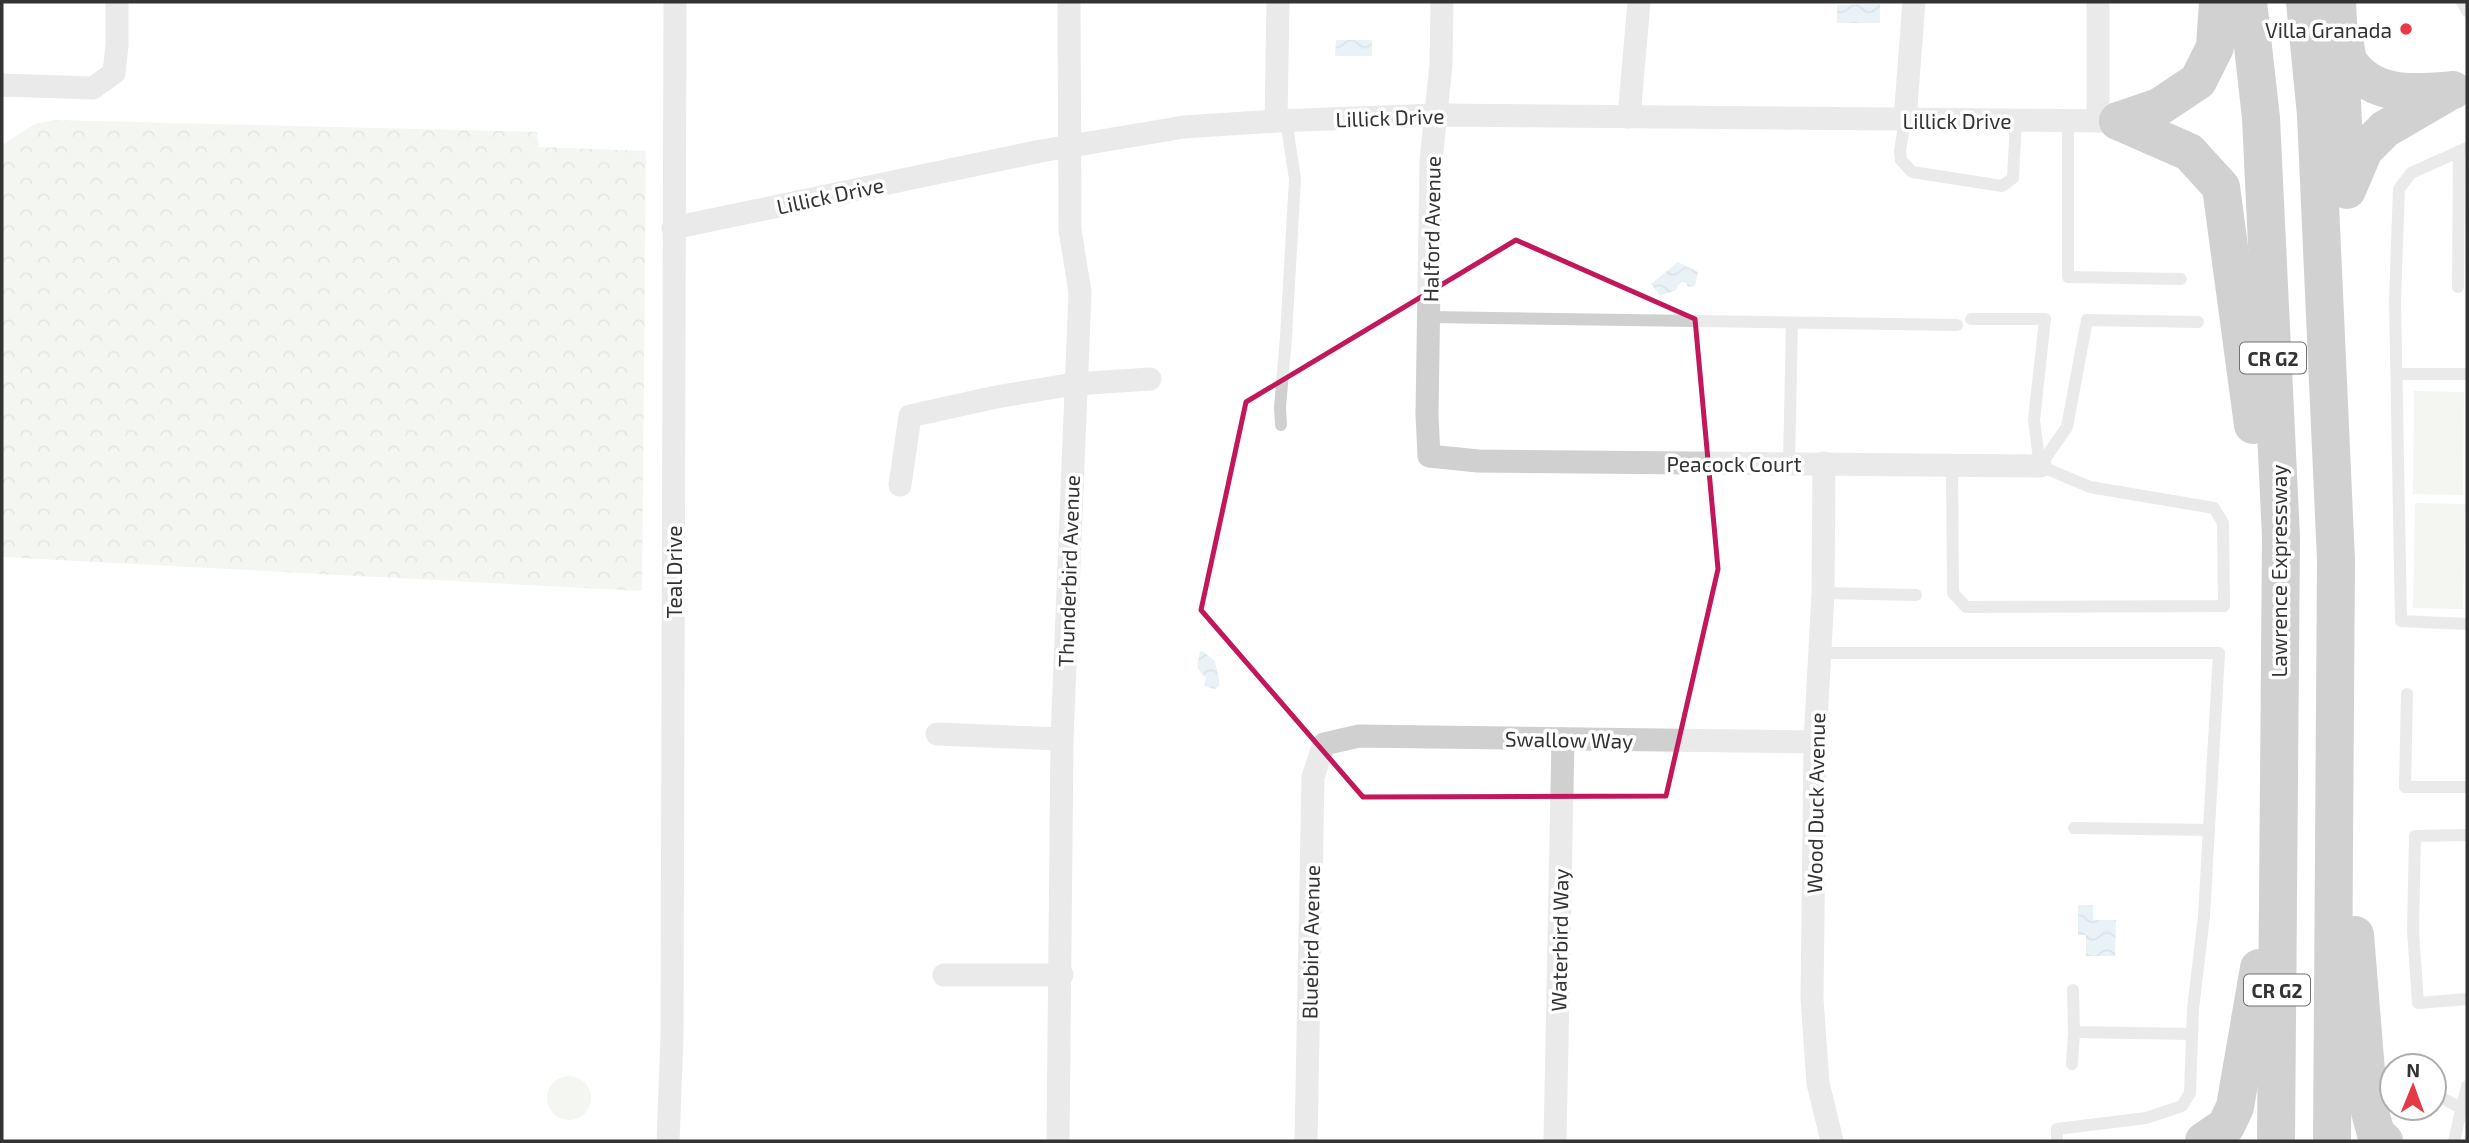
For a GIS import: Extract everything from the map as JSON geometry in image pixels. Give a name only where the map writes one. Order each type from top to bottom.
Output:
[{"type":"highway","points":[[2108,121],[2159,107],[2198,81],[2215,47],[2218,2]]},
{"type":"highway","name":"Lawrence Expressway","points":[[2248,2],[2261,118],[2281,537],[2276,1141]]},
{"type":"highway","name":"CR G2","points":[[2305,2],[2316,115],[2336,560],[2332,1141]]},
{"type":"highway","points":[[2336,560],[2347,318],[2346,192],[2338,12]]},
{"type":"highway","points":[[2338,12],[2350,64],[2374,85],[2404,93],[2460,86]]},
{"type":"highway","points":[[2346,192],[2364,150],[2385,129],[2460,86]]},
{"type":"highway","points":[[2108,121],[2189,152],[2221,187],[2255,434],[2281,537]]},
{"type":"highway","points":[[2334,743],[2358,965],[2369,1108],[2376,1134],[2384,1141]]},
{"type":"highway","points":[[2204,1141],[2226,1126],[2235,1107],[2279,838]]},
{"type":"street","points":[[2,85],[93,88],[114,73],[117,2]]},
{"type":"street","name":"Teal Drive","points":[[668,1141],[672,1037],[675,2]]},
{"type":"street","name":"Thunderbird Avenue","points":[[1058,1141],[1062,975],[1062,739],[1074,384],[1080,292],[1070,230],[1069,2]]},
{"type":"street","points":[[1278,2],[1281,120]]},
{"type":"street","name":"Halford Avenue","points":[[1429,456],[1427,415],[1431,160],[1441,65],[1442,2]]},
{"type":"street","points":[[1629,117],[1639,2]]},
{"type":"street","points":[[1905,119],[1914,2]]},
{"type":"street","points":[[2098,2],[2108,121]]},
{"type":"street","name":"Lillick Drive","points":[[673,228],[1068,146],[1184,127],[1281,120],[1436,115],[2108,121]]},
{"type":"street","points":[[900,485],[910,416],[996,397],[1074,384],[1150,379]]},
{"type":"street","name":"Peacock Court","points":[[1429,456],[1478,461],[2040,466]]},
{"type":"street","name":"Wood Duck Avenue","points":[[1824,463],[1822,593],[1815,742],[1812,999],[1818,1083],[1832,1141]]},
{"type":"street","points":[[937,734],[1062,739]]},
{"type":"street","name":"Swallow Way","points":[[1324,744],[1359,736],[1815,742]]},
{"type":"street","name":"Waterbird Way","points":[[1555,1141],[1563,739]]},
{"type":"street","name":"Bluebird Avenue","points":[[1306,1141],[1313,776],[1324,744]]},
{"type":"street","points":[[944,975],[1062,975]]},
{"type":"lane","points":[[2462,2],[2467,11]]},
{"type":"lane","points":[[1905,119],[1901,160],[1912,172],[2002,186],[2013,178],[2016,120]]},
{"type":"lane","points":[[1281,120],[1295,179],[1281,425]]},
{"type":"lane","points":[[2068,121],[2068,277],[2181,279]]},
{"type":"lane","points":[[2458,287],[2463,150],[2411,173],[2399,189],[2395,300],[2401,621],[2467,624]]},
{"type":"lane","points":[[1429,317],[1957,325]]},
{"type":"lane","points":[[1971,319],[2045,319],[2034,420],[2040,466]]},
{"type":"lane","points":[[2040,466],[2067,427],[2087,320],[2198,322]]},
{"type":"lane","points":[[1789,463],[1792,323]]},
{"type":"lane","points":[[2397,374],[2467,374]]},
{"type":"lane","points":[[1952,466],[1953,593],[1966,607],[2224,606],[2223,523],[2214,508],[2090,488],[2040,466]]},
{"type":"lane","points":[[1822,593],[1916,595]]},
{"type":"lane","points":[[1819,653],[2219,653],[2204,916],[2193,1009],[2190,1093],[2182,1106],[2146,1118],[2057,1135]]},
{"type":"lane","points":[[2407,694],[2405,787],[2467,787]]},
{"type":"lane","points":[[2074,828],[2209,830]]},
{"type":"lane","points":[[2467,835],[2415,836],[2413,931],[2418,1003],[2467,999]]},
{"type":"lane","points":[[2072,1064],[2073,990]]},
{"type":"lane","points":[[2074,1032],[2192,1034]]},
{"type":"lane","points":[[2459,1135],[2461,1108],[2467,1086]]},
{"type":"lane","points":[[2448,1101],[2461,1108]]},
{"type":"highlighted area","points":[[1516,240],[1695,319],[1718,569],[1666,796],[1363,797],[1201,610],[1246,402]]},
{"type":"green space","points":[[55,120],[537,132],[539,147],[646,151],[642,591],[2,557],[2,145],[35,124]]},
{"type":"green space","points":[[2414,391],[2464,392],[2463,495],[2413,494]]},
{"type":"green space","points":[[2415,503],[2465,504],[2463,609],[2413,608]]},
{"type":"green space","points":[[569,1076],[585,1082],[591,1098],[585,1114],[569,1120],[553,1114],[547,1098],[553,1082]]},
{"type":"water","points":[[1880,4],[1880,23],[1837,23],[1837,5]]},
{"type":"water","points":[[1336,40],[1372,40],[1372,56],[1335,56]]},
{"type":"water","points":[[1678,262],[1698,272],[1695,286],[1688,287],[1682,282],[1676,290],[1660,296],[1651,284]]},
{"type":"water","points":[[1200,651],[1215,661],[1219,686],[1215,689],[1204,686],[1206,678],[1197,668]]},
{"type":"water","points":[[2078,905],[2093,905],[2093,920],[2116,920],[2115,956],[2086,956],[2086,935],[2078,935]]},
{"type":"place","name":"Villa Granada","points":[[2406,29]]}]
